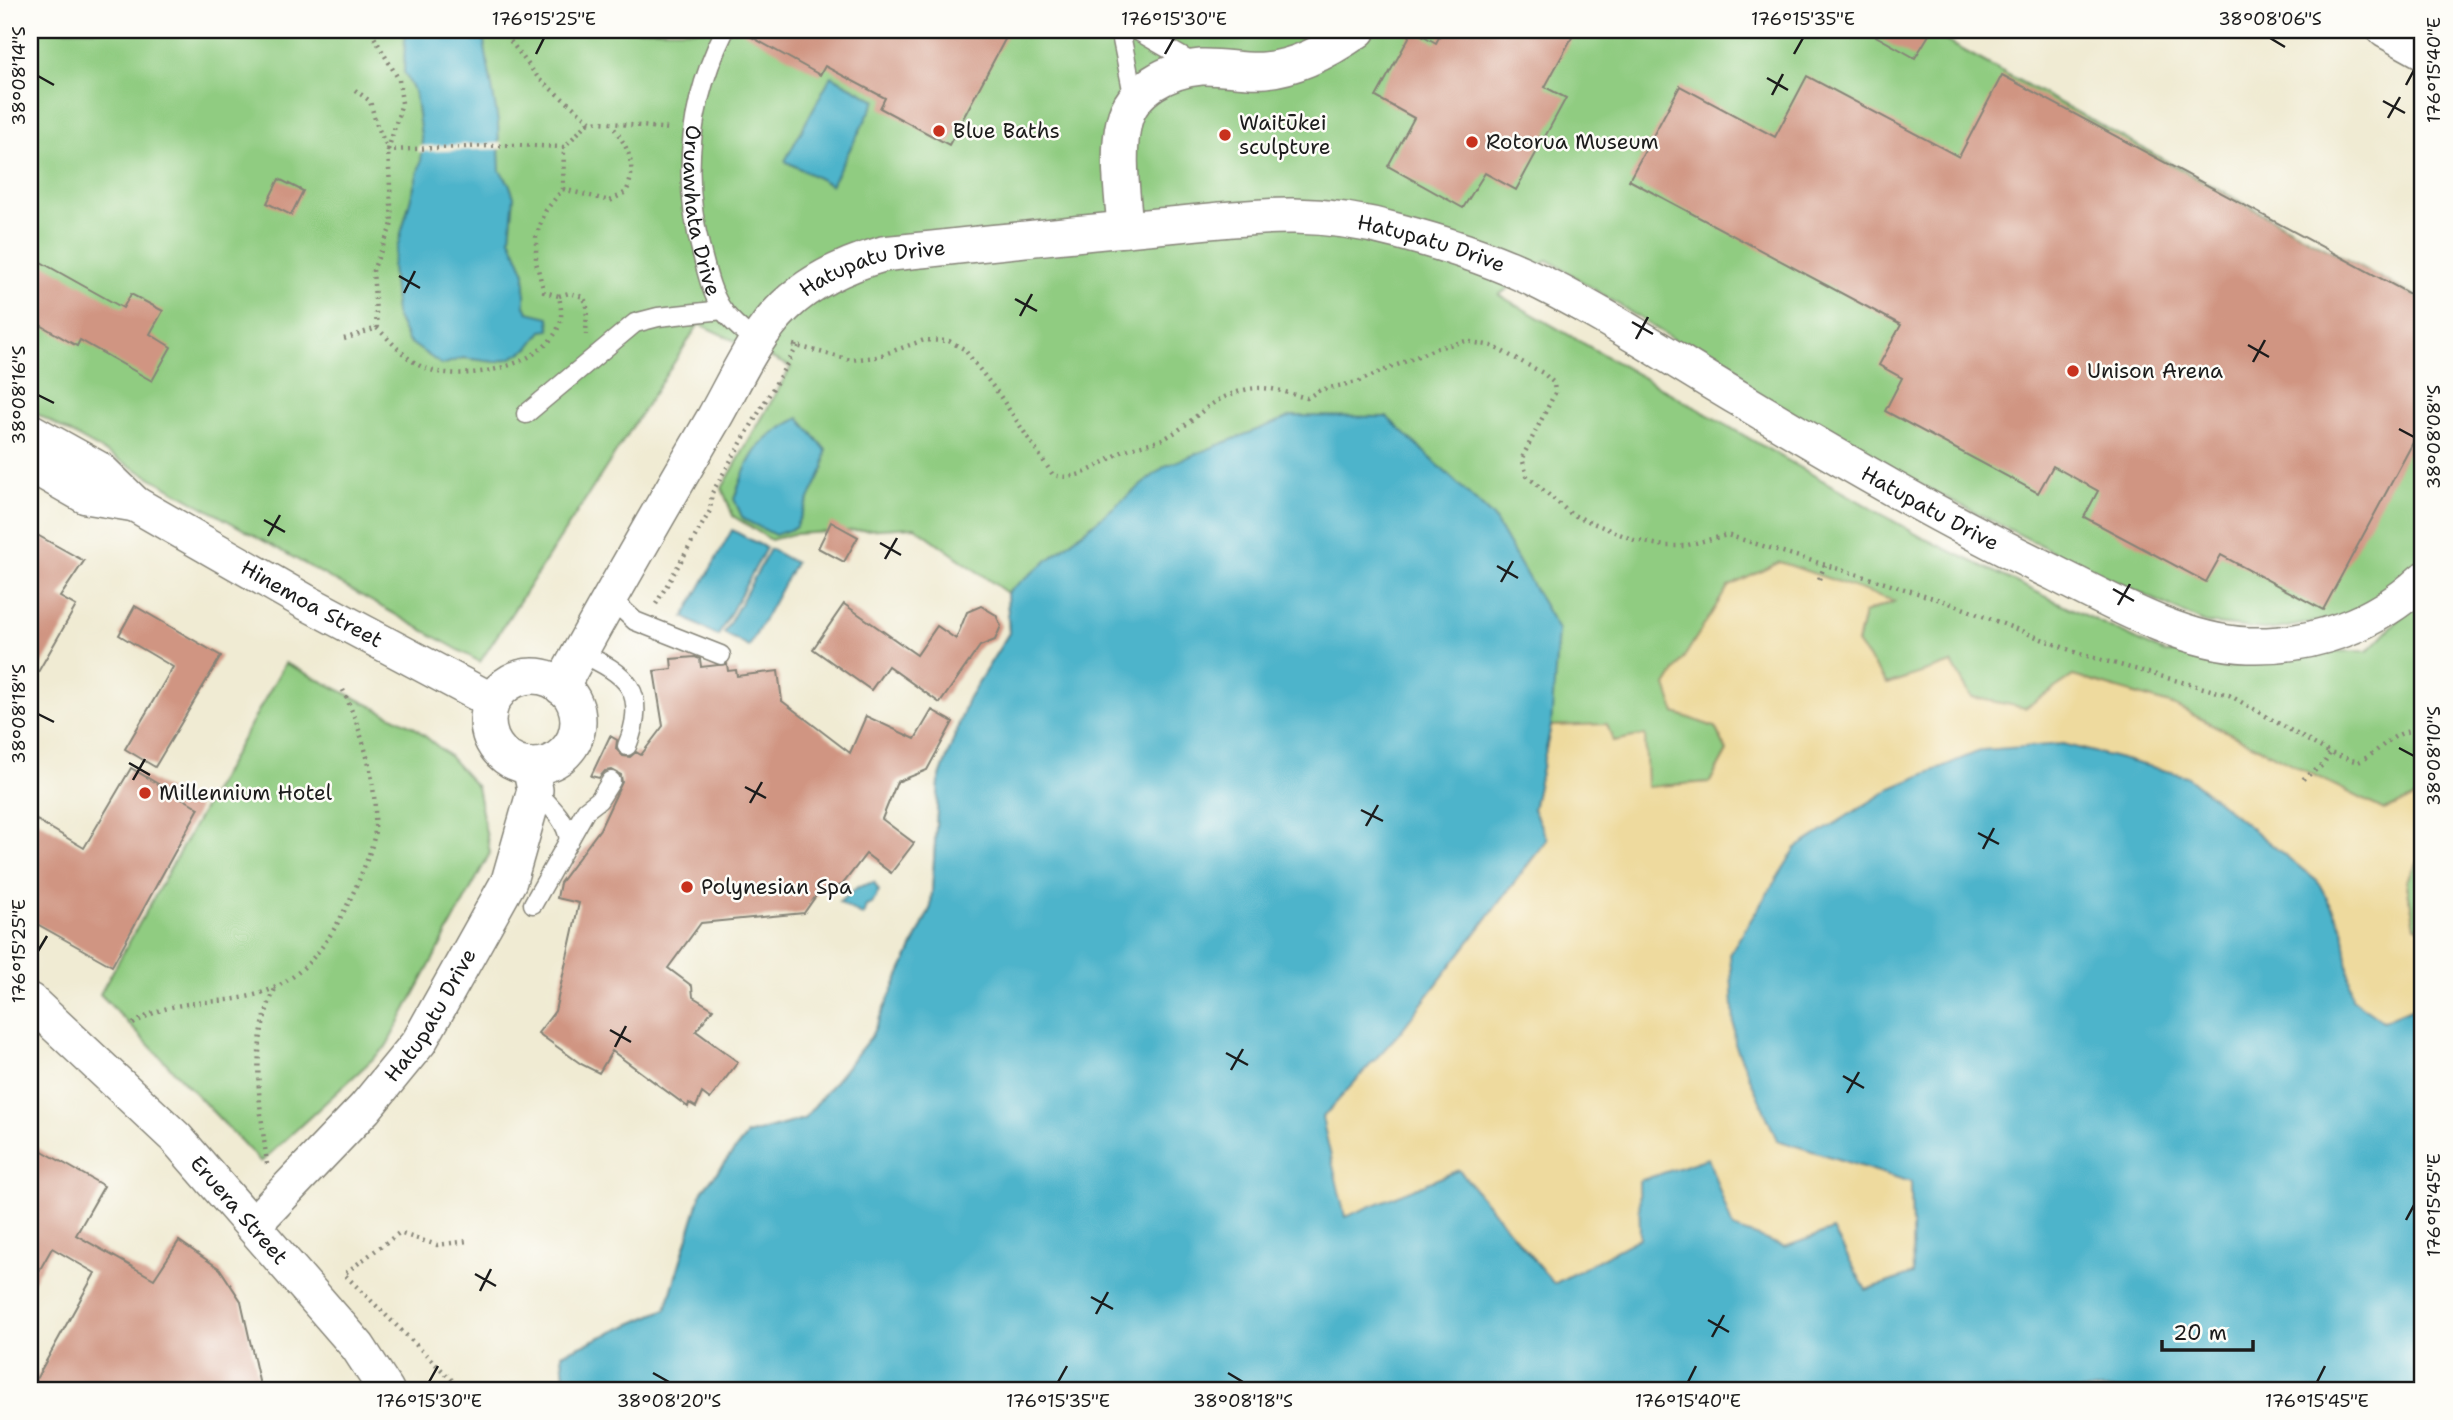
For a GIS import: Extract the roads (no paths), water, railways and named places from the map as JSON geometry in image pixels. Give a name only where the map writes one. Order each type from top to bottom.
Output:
[{"type":"street","points":[[1125,229],[1121,139],[1127,111],[1144,89],[1170,75],[1201,67],[1267,70],[1290,65],[1313,57],[1357,30]]},
{"type":"street","points":[[2385,30],[2423,51]]},
{"type":"street","name":"Hatupatu Drive","points":[[561,687],[609,597],[757,342],[785,306],[799,295],[830,275],[883,254],[1267,214],[1318,215],[1396,230],[1498,265],[1587,308],[1874,479],[1986,541],[2175,628],[2212,640],[2248,645],[2333,634],[2358,626],[2381,613],[2423,580]]},
{"type":"street","name":"Hinemoa Street","points":[[30,431],[100,470],[135,504],[304,601],[492,701]]},
{"type":"street","name":"Hinemoa Street","points":[[30,464],[86,496],[135,504]]},
{"type":"street","points":[[523,677],[550,680],[571,698],[577,712],[573,741],[564,754],[533,778],[510,760],[492,740],[488,727],[492,701],[500,690],[523,677]]},
{"type":"street","name":"Hatupatu Drive","points":[[253,1225],[365,1108],[419,1042],[500,902],[519,856],[533,778]]},
{"type":"street","name":"Eruera Street","points":[[30,1001],[176,1138],[358,1347],[386,1390]]},
{"type":"street","name":"Eruera Street","points":[[30,1032],[75,1045]]},
{"type":"lane","name":"Oruawhata Drive","points":[[723,310],[708,277],[693,223],[689,175],[691,131],[707,72],[725,30]]},
{"type":"lane","points":[[1120,30],[1134,99]]},
{"type":"lane","points":[[1136,30],[1201,67]]},
{"type":"lane","points":[[526,414],[625,329],[647,319],[723,310],[757,342]]},
{"type":"lane","points":[[609,597],[635,621],[721,655]]},
{"type":"lane","points":[[580,653],[617,671],[630,686],[636,702],[636,718],[627,746]]},
{"type":"lane","points":[[533,778],[563,809],[575,813],[586,810],[599,800],[611,781]]},
{"type":"lane","points":[[533,778],[568,830],[569,841]]},
{"type":"lane","points":[[533,904],[586,810]]},
{"type":"water","points":[[405,30],[482,30],[498,122],[500,171],[509,183],[514,197],[510,238],[525,273],[525,306],[528,312],[549,317],[550,330],[542,331],[529,348],[511,358],[495,362],[463,358],[442,365],[408,341],[396,316],[392,266],[421,161],[422,143],[415,93],[404,72]]},
{"type":"water","points":[[831,76],[876,100],[831,185],[785,161]]},
{"type":"water","points":[[1292,416],[1387,417],[1493,517],[1558,630],[1551,726],[1533,809],[1547,839],[1400,1032],[1322,1118],[1345,1217],[1459,1170],[1554,1284],[1640,1238],[1639,1181],[1708,1158],[1733,1228],[1785,1247],[1833,1230],[1866,1290],[1913,1274],[1911,1182],[1777,1140],[1735,1044],[1730,953],[1796,848],[1892,788],[1982,750],[2063,744],[2186,776],[2318,882],[2343,928],[2352,999],[2383,1021],[2423,1004],[2423,1390],[565,1390],[562,1354],[666,1309],[702,1191],[747,1135],[804,1119],[871,1037],[931,907],[939,780],[968,699],[1009,633],[1007,593],[1165,466]]},
{"type":"water","points":[[799,418],[826,450],[824,468],[795,528],[775,535],[743,519],[734,499],[756,450],[773,434]]},
{"type":"water","points":[[732,530],[766,548],[718,636],[684,617]]},
{"type":"water","points":[[770,549],[795,563],[749,647],[724,633]]},
{"type":"water","points":[[874,882],[879,891],[872,904],[866,906],[863,916],[839,902],[858,887]]},
{"type":"place","name":"Blue Baths","points":[[939,131]]},
{"type":"place","name":"Waitūkei sculpture","points":[[1225,135]]},
{"type":"place","name":"Rotorua Museum","points":[[1472,142]]},
{"type":"place","name":"Unison Arena","points":[[2073,371]]},
{"type":"place","name":"Millennium Hotel","points":[[145,793]]},
{"type":"place","name":"Polynesian Spa","points":[[687,887]]}]
